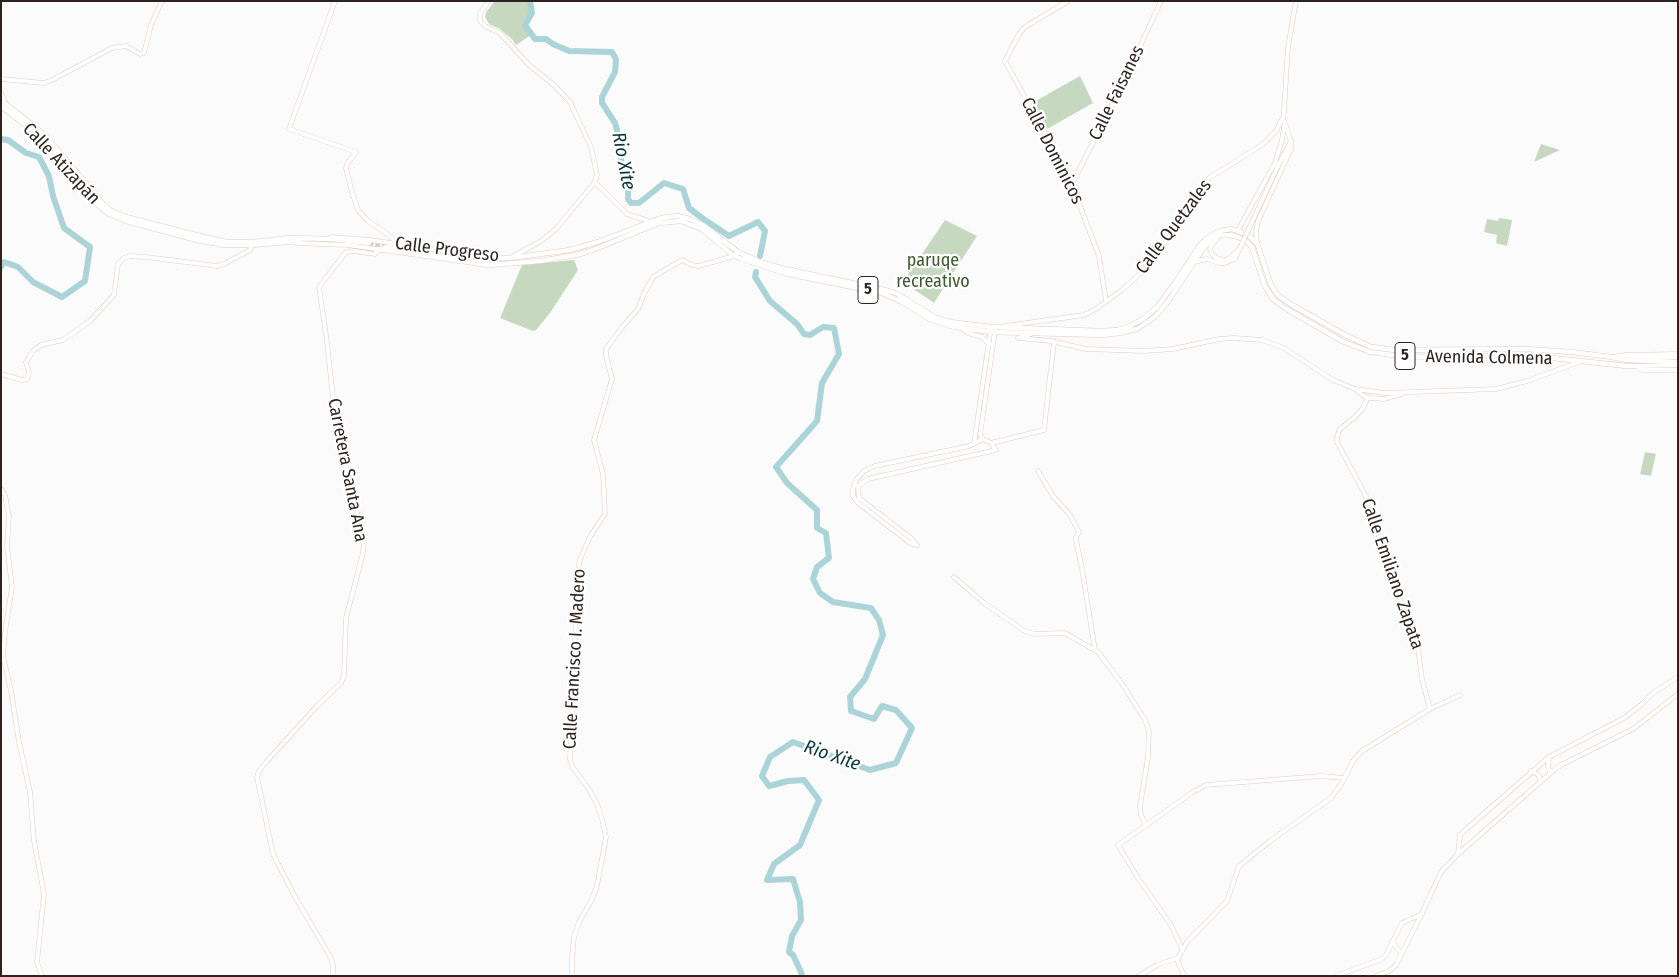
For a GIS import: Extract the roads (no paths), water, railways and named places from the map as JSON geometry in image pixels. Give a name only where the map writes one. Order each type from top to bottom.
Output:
[{"type":"main road","name":"Calle Atizapán","points":[[3,104],[43,139],[101,208],[109,214],[126,221],[178,233]]},
{"type":"main road","name":"Calle Progreso","points":[[490,258],[510,258],[584,247],[668,216],[690,219],[709,228],[736,254]]},
{"type":"main road","name":"Calle Progreso","points":[[421,253],[483,262],[490,265],[540,260],[576,255],[596,249],[659,223],[675,221],[702,229],[736,254]]},
{"type":"main road","name":"5","points":[[736,254],[761,267],[887,295],[930,319],[963,329],[1102,331],[1118,330],[1143,320],[1157,307],[1200,245],[1224,229],[1238,230]]},
{"type":"main road","points":[[1238,230],[1248,235],[1257,243]]},
{"type":"main road","points":[[178,233],[224,245],[252,245],[290,240]]},
{"type":"main road","points":[[178,233],[226,242],[331,239],[370,244]]},
{"type":"main road","name":"5","points":[[736,254],[781,268],[889,291],[936,318],[950,322],[1034,334],[1103,335],[1137,329],[1156,316],[1209,242],[1217,236],[1225,234]]},
{"type":"main road","name":"Avenida Colmena","points":[[1225,234],[1245,240],[1252,247],[1264,284],[1273,299],[1285,308],[1357,348],[1370,352],[1401,356],[1525,355],[1579,362],[1627,363]]},
{"type":"main road","name":"Avenida Colmena","points":[[1257,243],[1273,289],[1279,296],[1345,335],[1371,347],[1395,350],[1525,350],[1612,357]]},
{"type":"main road","points":[[421,253],[490,258]]},
{"type":"main road","name":"5","points":[[1612,357],[1636,366],[1678,364]]},
{"type":"main road","name":"5","points":[[1627,363],[1678,364]]},
{"type":"street","points":[[1,79],[44,82],[52,80],[112,48],[120,46],[126,46],[140,54],[144,53],[151,25],[162,1]]},
{"type":"street","points":[[335,1],[289,129],[356,152],[346,168],[358,210],[396,242],[411,244],[421,253]]},
{"type":"street","points":[[489,1],[480,13],[480,21],[485,26],[500,33],[529,65],[570,102],[591,147],[596,167],[596,180],[564,220],[547,237],[510,258]]},
{"type":"street","name":"Calle Dominicos","points":[[1068,1],[1025,27],[1019,34],[1005,61],[1070,177],[1099,256],[1106,302]]},
{"type":"street","name":"Calle Faisanes","points":[[1072,184],[1126,77],[1161,1]]},
{"type":"street","points":[[1257,243],[1256,231],[1258,221],[1289,154],[1290,140],[1284,118],[1288,47],[1296,1]]},
{"type":"street","points":[[1,93],[3,104]]},
{"type":"street","name":"Calle Quetzales","points":[[995,329],[1084,315],[1106,302],[1142,272],[1156,257],[1210,178],[1215,173],[1252,153],[1276,131],[1284,118]]},
{"type":"street","points":[[1281,160],[1285,124]]},
{"type":"street","points":[[1276,131],[1283,133]]},
{"type":"street","points":[[1238,230],[1275,162],[1282,140]]},
{"type":"street","points":[[1193,262],[1207,259],[1219,263],[1230,262],[1235,259],[1290,140]]},
{"type":"street","points":[[596,180],[628,214],[649,222]]},
{"type":"street","points":[[1246,217],[1251,224],[1258,221]]},
{"type":"street","points":[[1225,234],[1214,241],[1210,250],[1214,256],[1221,260],[1230,258],[1240,248]]},
{"type":"street","name":"Calle Progreso","points":[[290,240],[303,237],[375,241],[490,258]]},
{"type":"street","points":[[290,240],[380,249],[385,247],[406,247]]},
{"type":"street","points":[[375,241],[380,249]]},
{"type":"street","points":[[1,374],[22,380],[27,379],[27,359],[33,351],[40,345],[63,340],[90,321],[114,295],[118,264],[124,258],[130,256],[146,257],[217,266],[250,250],[252,245]]},
{"type":"street","points":[[409,253],[414,248]]},
{"type":"street","name":"Calle Progreso","points":[[380,249],[421,253]]},
{"type":"street","name":"Carretera Santa Ana","points":[[333,976],[332,960],[273,854],[257,778],[262,766],[317,706],[341,683],[344,676],[346,618],[363,553],[364,540],[336,426],[327,342],[318,289],[321,282],[346,252],[354,251],[375,254],[380,249]]},
{"type":"street","name":"Calle Francisco I. Madero","points":[[572,976],[574,936],[597,886],[606,837],[597,804],[572,766],[570,758],[578,571],[580,559],[591,535],[605,514],[602,474],[594,440],[612,379],[606,350],[638,308],[653,277],[682,260],[699,266],[736,254]]},
{"type":"street","points":[[963,329],[968,333],[982,337],[989,344]]},
{"type":"street","points":[[974,444],[989,344],[995,329]]},
{"type":"street","points":[[995,329],[980,435],[983,439],[991,442],[1044,430],[1054,342]]},
{"type":"street","points":[[1034,334],[1018,338],[1054,342],[1086,349],[1144,351],[1173,349],[1219,339],[1262,340],[1284,348],[1327,377],[1356,389],[1368,398],[1393,397],[1407,391]]},
{"type":"street","points":[[1612,357],[1625,355],[1630,358],[1678,356]]},
{"type":"street","points":[[1356,389],[1385,393],[1496,389],[1527,381],[1579,362]]},
{"type":"street","points":[[1636,366],[1642,370],[1678,370]]},
{"type":"street","name":"Calle Emiliano Zapata","points":[[1368,398],[1363,408],[1340,429],[1336,437],[1370,504],[1385,559],[1418,648],[1422,679],[1430,708]]},
{"type":"street","points":[[983,439],[974,444],[868,468],[856,480],[853,496],[857,502],[882,522],[910,543],[917,545],[859,498],[858,490],[860,484],[868,479],[996,450],[991,442]]},
{"type":"street","points":[[1038,471],[1053,496],[1072,517],[1079,532],[1076,540],[1095,650]]},
{"type":"street","points":[[1,489],[5,495],[9,516],[7,546],[12,587],[3,650],[28,779],[34,841],[44,894],[37,962],[42,976]]},
{"type":"street","points":[[954,577],[984,603],[1023,630],[1034,634],[1066,633],[1095,650],[1123,685],[1145,720],[1149,731],[1149,747],[1140,810],[1146,825]]},
{"type":"street","points":[[1458,854],[1460,835],[1549,757],[1628,715],[1653,693],[1678,677]]},
{"type":"street","points":[[1376,976],[1392,968],[1402,954],[1441,872],[1458,854],[1562,765],[1634,729],[1678,694]]},
{"type":"street","points":[[1184,976],[1178,958],[1182,949],[1227,900],[1237,869],[1242,863],[1326,802],[1335,793],[1353,761],[1362,751],[1430,708],[1460,695]]},
{"type":"street","points":[[1549,757],[1548,766],[1551,773]]},
{"type":"street","points":[[1531,772],[1539,775],[1540,782]]},
{"type":"street","points":[[1182,949],[1171,925],[1138,878],[1118,844],[1206,786],[1321,776],[1344,778]]},
{"type":"street","points":[[1336,976],[1382,959],[1402,922],[1422,913]]},
{"type":"street","points":[[1392,942],[1402,954]]},
{"type":"street","points":[[1140,976],[1157,965],[1178,958]]},
{"type":"waterway","name":"Rio Xite","points":[[530,1],[532,13],[525,25],[535,39],[546,39],[569,51],[612,52],[616,59],[615,72],[602,97],[602,103],[615,123],[621,145],[621,164],[628,189],[628,199],[631,203],[639,203],[664,183],[683,189],[689,208],[729,236],[758,222],[765,231],[760,256]]},
{"type":"waterway","points":[[1,139],[8,140],[26,153],[39,157],[49,176],[53,196],[64,228],[90,247],[85,281],[62,297],[33,282],[18,267],[4,262],[1,267]]},
{"type":"waterway","name":"Rio Xite","points":[[756,272],[755,277],[770,301],[797,324],[804,334],[810,335],[823,327],[834,328],[839,354],[822,383],[817,421],[776,467],[787,483],[817,510],[817,528],[826,533],[829,558],[817,567],[813,579],[820,593],[833,602],[871,608],[879,620],[883,635],[865,679],[850,697],[851,711],[874,719],[882,706],[896,710],[912,728],[896,763],[870,770],[793,742],[770,757],[762,776],[769,786],[788,781],[804,780],[819,800],[800,845],[774,864],[767,880],[793,879],[800,902],[801,920],[792,936],[789,952],[793,955],[802,976]]},
{"type":"tunnel","points":[[369,243],[388,246]]},
{"type":"tunnel","points":[[401,248],[422,251]]},
{"type":"park label","name":"paruqe recreativo","points":[[933,271]]}]
